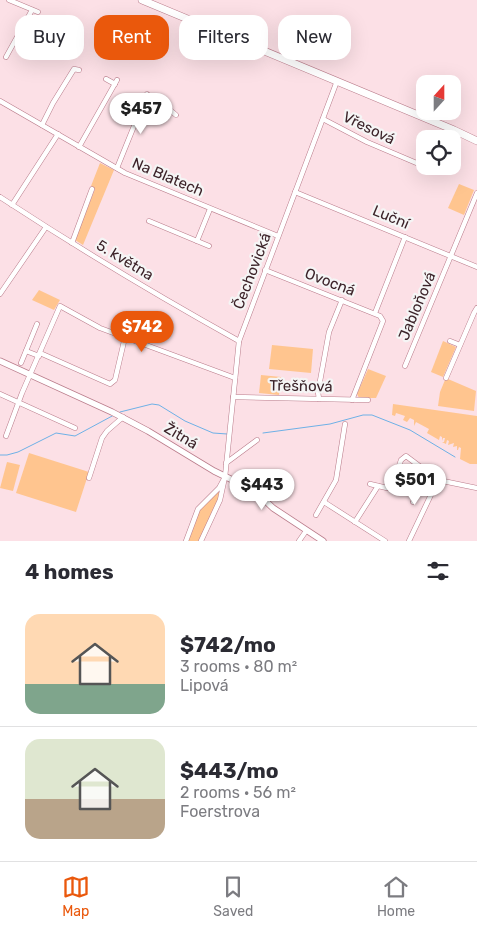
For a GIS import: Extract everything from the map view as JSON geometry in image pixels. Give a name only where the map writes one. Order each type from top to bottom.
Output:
[{"type":"main road","points":[[142,0],[454,130]]},
{"type":"main road","points":[[461,132],[477,137]]},
{"type":"main road","points":[[461,134],[477,142]]},
{"type":"street","points":[[9,0],[38,12]]},
{"type":"street","points":[[6,57],[32,10]]},
{"type":"street","points":[[42,125],[74,68]]},
{"type":"street","points":[[79,147],[116,82],[106,79]]},
{"type":"street","name":"Čechovická","points":[[201,541],[220,500],[225,477],[239,341],[337,81]]},
{"type":"street","points":[[117,168],[147,94]]},
{"type":"street","points":[[145,100],[170,110],[176,116]]},
{"type":"street","name":"Na Blatech","points":[[0,101],[117,168],[210,209],[278,236]]},
{"type":"street","name":"Vřesová","points":[[323,119],[366,142],[416,163]]},
{"type":"street","points":[[12,205],[58,134]]},
{"type":"street","points":[[72,243],[92,189]]},
{"type":"street","name":"Luční","points":[[295,192],[477,267]]},
{"type":"street","name":"Jabloňová","points":[[405,366],[477,193]]},
{"type":"street","name":"5. května","points":[[0,197],[72,243],[239,341]]},
{"type":"street","points":[[197,241],[210,209]]},
{"type":"street","points":[[150,221],[209,246]]},
{"type":"street","points":[[0,294],[46,227]]},
{"type":"street","points":[[375,313],[405,237]]},
{"type":"street","name":"Ovocná","points":[[265,270],[380,316],[383,321],[352,400]]},
{"type":"street","points":[[318,399],[328,339],[342,300]]},
{"type":"street","points":[[6,436],[30,374],[60,306],[100,328],[234,378]]},
{"type":"street","points":[[446,378],[477,308]]},
{"type":"street","points":[[21,363],[37,324]]},
{"type":"street","points":[[26,351],[110,384],[115,380],[125,337]]},
{"type":"street","points":[[450,341],[460,345]]},
{"type":"street","name":"Žitná","points":[[0,361],[122,416],[225,477],[254,491],[273,508],[322,541]]},
{"type":"street","points":[[0,394],[75,428]]},
{"type":"street","name":"Třešňová","points":[[233,397],[368,400]]},
{"type":"street","points":[[89,478],[102,438],[122,416]]},
{"type":"street","points":[[316,515],[336,480],[345,424]]},
{"type":"street","points":[[226,463],[257,440]]},
{"type":"street","points":[[370,484],[389,488],[401,460],[405,456],[438,480],[477,488]]},
{"type":"street","points":[[413,502],[432,476]]},
{"type":"street","points":[[186,541],[198,508],[219,488],[225,477]]},
{"type":"street","points":[[409,541],[438,480]]},
{"type":"street","points":[[355,522],[378,486]]},
{"type":"street","points":[[324,502],[385,541]]},
{"type":"street","points":[[299,541],[306,531]]},
{"type":"shaded area","points":[[100,163],[114,170],[83,245],[75,240],[95,189],[91,186]]},
{"type":"shaded area","points":[[459,184],[474,190],[464,215],[448,208]]},
{"type":"shaded area","points":[[39,290],[60,300],[54,310],[32,300]]},
{"type":"shaded area","points":[[443,341],[456,347],[443,377],[431,372]]},
{"type":"shaded area","points":[[272,345],[313,349],[311,373],[269,369]]},
{"type":"shaded area","points":[[368,369],[386,376],[376,398],[359,398],[357,394]]},
{"type":"shaded area","points":[[261,375],[281,377],[279,395],[259,393]]},
{"type":"shaded area","points":[[448,379],[476,391],[474,411],[438,406],[440,392],[445,380]]},
{"type":"shaded area","points":[[393,404],[477,416],[477,464],[470,464],[460,459],[461,448],[459,447],[457,450],[457,446],[453,447],[454,443],[448,445],[449,441],[447,440],[446,444],[442,442],[444,442],[445,438],[442,441],[440,436],[439,440],[427,433],[429,429],[416,422],[414,426],[414,420],[410,418],[407,422],[403,420],[405,416],[396,413],[395,416],[392,415]]},
{"type":"shaded area","points":[[29,453],[89,472],[76,512],[16,493]]},
{"type":"shaded area","points":[[7,462],[20,465],[13,491],[0,488]]},
{"type":"shaded area","points":[[219,488],[223,489],[201,541],[186,541],[195,514]]},
{"type":"waterway","points":[[120,412],[152,404],[159,405],[185,421],[213,433],[227,434]]},
{"type":"waterway","points":[[0,455],[18,452],[56,433],[75,436],[114,415]]},
{"type":"waterway","points":[[263,433],[330,424],[363,415],[372,415],[410,430],[455,457]]}]
